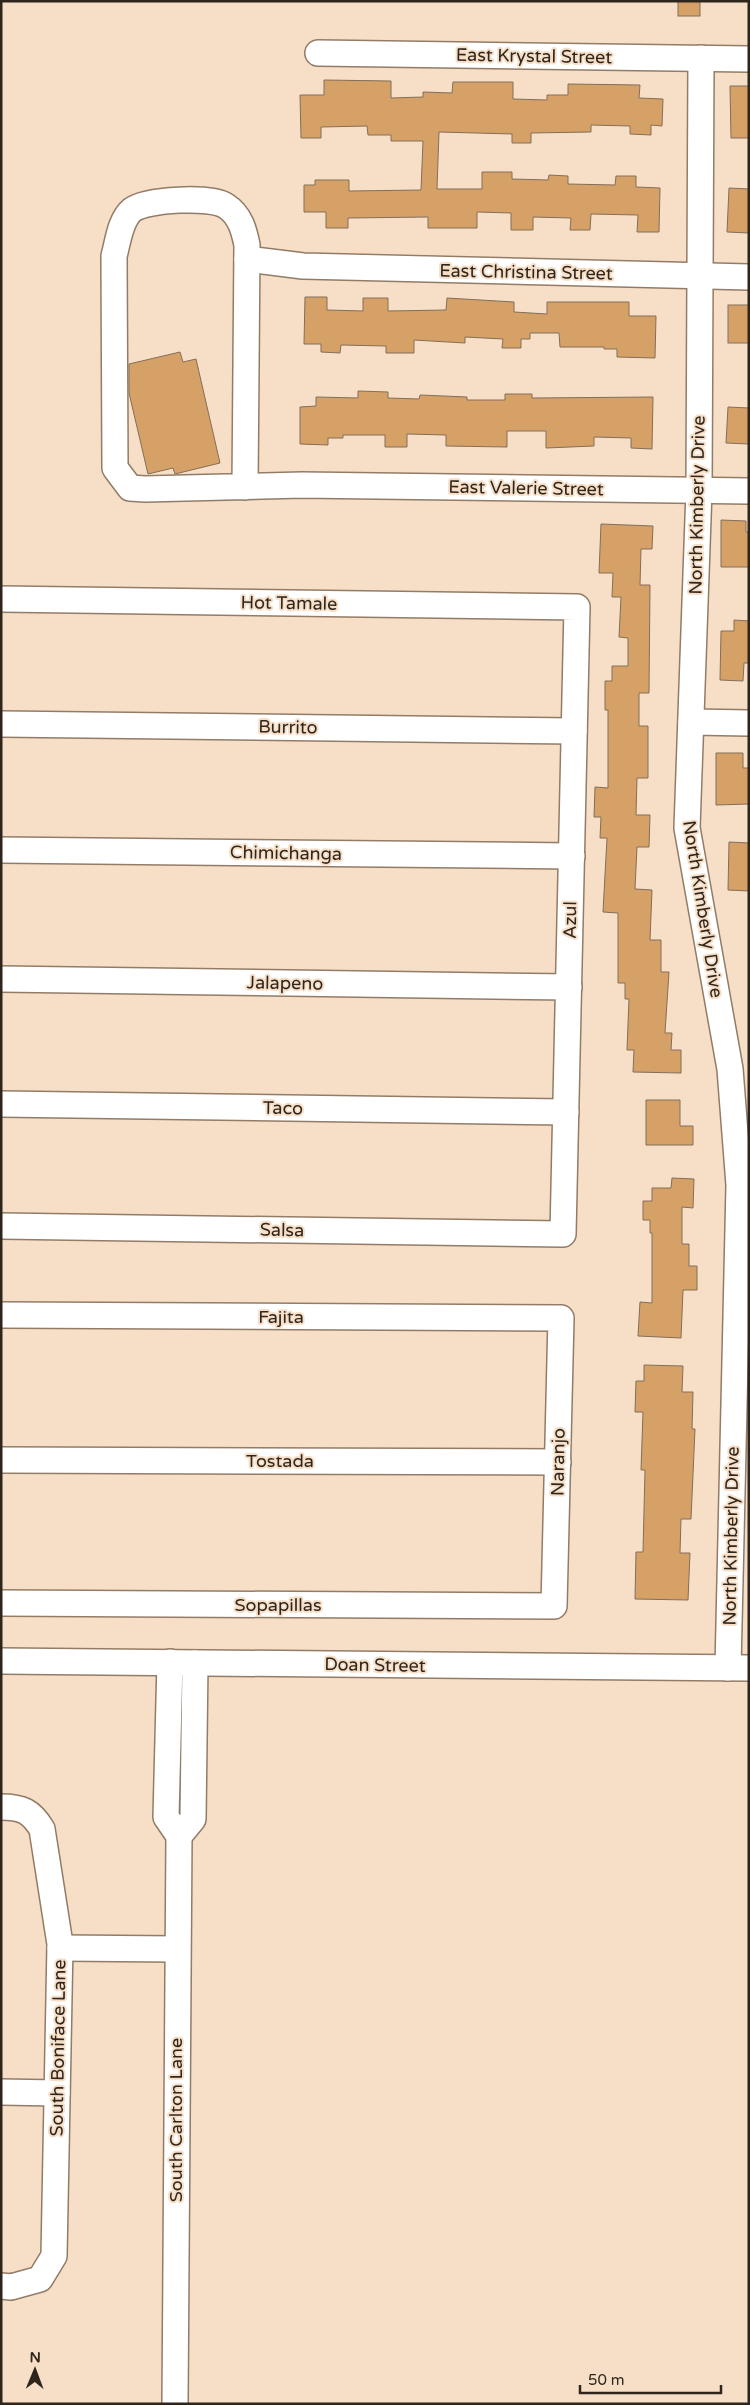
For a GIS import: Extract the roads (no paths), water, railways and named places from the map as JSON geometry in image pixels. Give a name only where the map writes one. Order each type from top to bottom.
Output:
[{"type":"street","name":"East Krystal Street","points":[[318,52],[749,59]]},
{"type":"street","name":"North Kimberly Drive","points":[[701,58],[699,490],[687,828],[730,1069],[739,1185],[739,1668]]},
{"type":"street","name":"East Valerie Street","points":[[247,252],[244,228],[226,206],[215,201],[162,200],[145,203],[131,211],[121,228],[114,256],[115,468],[130,488],[302,485],[749,491]]},
{"type":"street","name":"East Christina Street","points":[[247,252],[303,266],[749,277]]},
{"type":"street","points":[[245,487],[247,252]]},
{"type":"street","name":"Hot Tamale","points":[[1,600],[577,607]]},
{"type":"street","name":"Azul","points":[[563,1234],[577,607]]},
{"type":"street","points":[[691,722],[749,723]]},
{"type":"street","name":"Burrito","points":[[1,724],[574,731]]},
{"type":"street","name":"Chimichanga","points":[[1,850],[572,856]]},
{"type":"street","name":"Jalapeno","points":[[1,979],[568,988]]},
{"type":"street","name":"Taco","points":[[1,1104],[566,1112]]},
{"type":"street","name":"Salsa","points":[[1,1226],[563,1234]]},
{"type":"street","name":"Fajita","points":[[1,1315],[561,1318]]},
{"type":"street","name":"Naranjo","points":[[554,1606],[561,1318]]},
{"type":"street","name":"Tostada","points":[[1,1460],[558,1462]]},
{"type":"street","name":"Sopapillas","points":[[1,1604],[554,1606]]},
{"type":"street","name":"Doan Street","points":[[1,1661],[739,1668]]},
{"type":"street","points":[[170,1662],[166,1817],[179,1836],[193,1819],[195,1663]]},
{"type":"street","name":"South Boniface Lane","points":[[1,1807],[17,1807],[34,1816],[42,1829],[60,1948],[54,2256],[40,2279],[11,2287],[1,2286]]},
{"type":"street","name":"South Carlton Lane","points":[[175,2404],[179,1836]]},
{"type":"street","points":[[60,1948],[177,1949]]},
{"type":"street","points":[[1,2092],[57,2093]]}]
